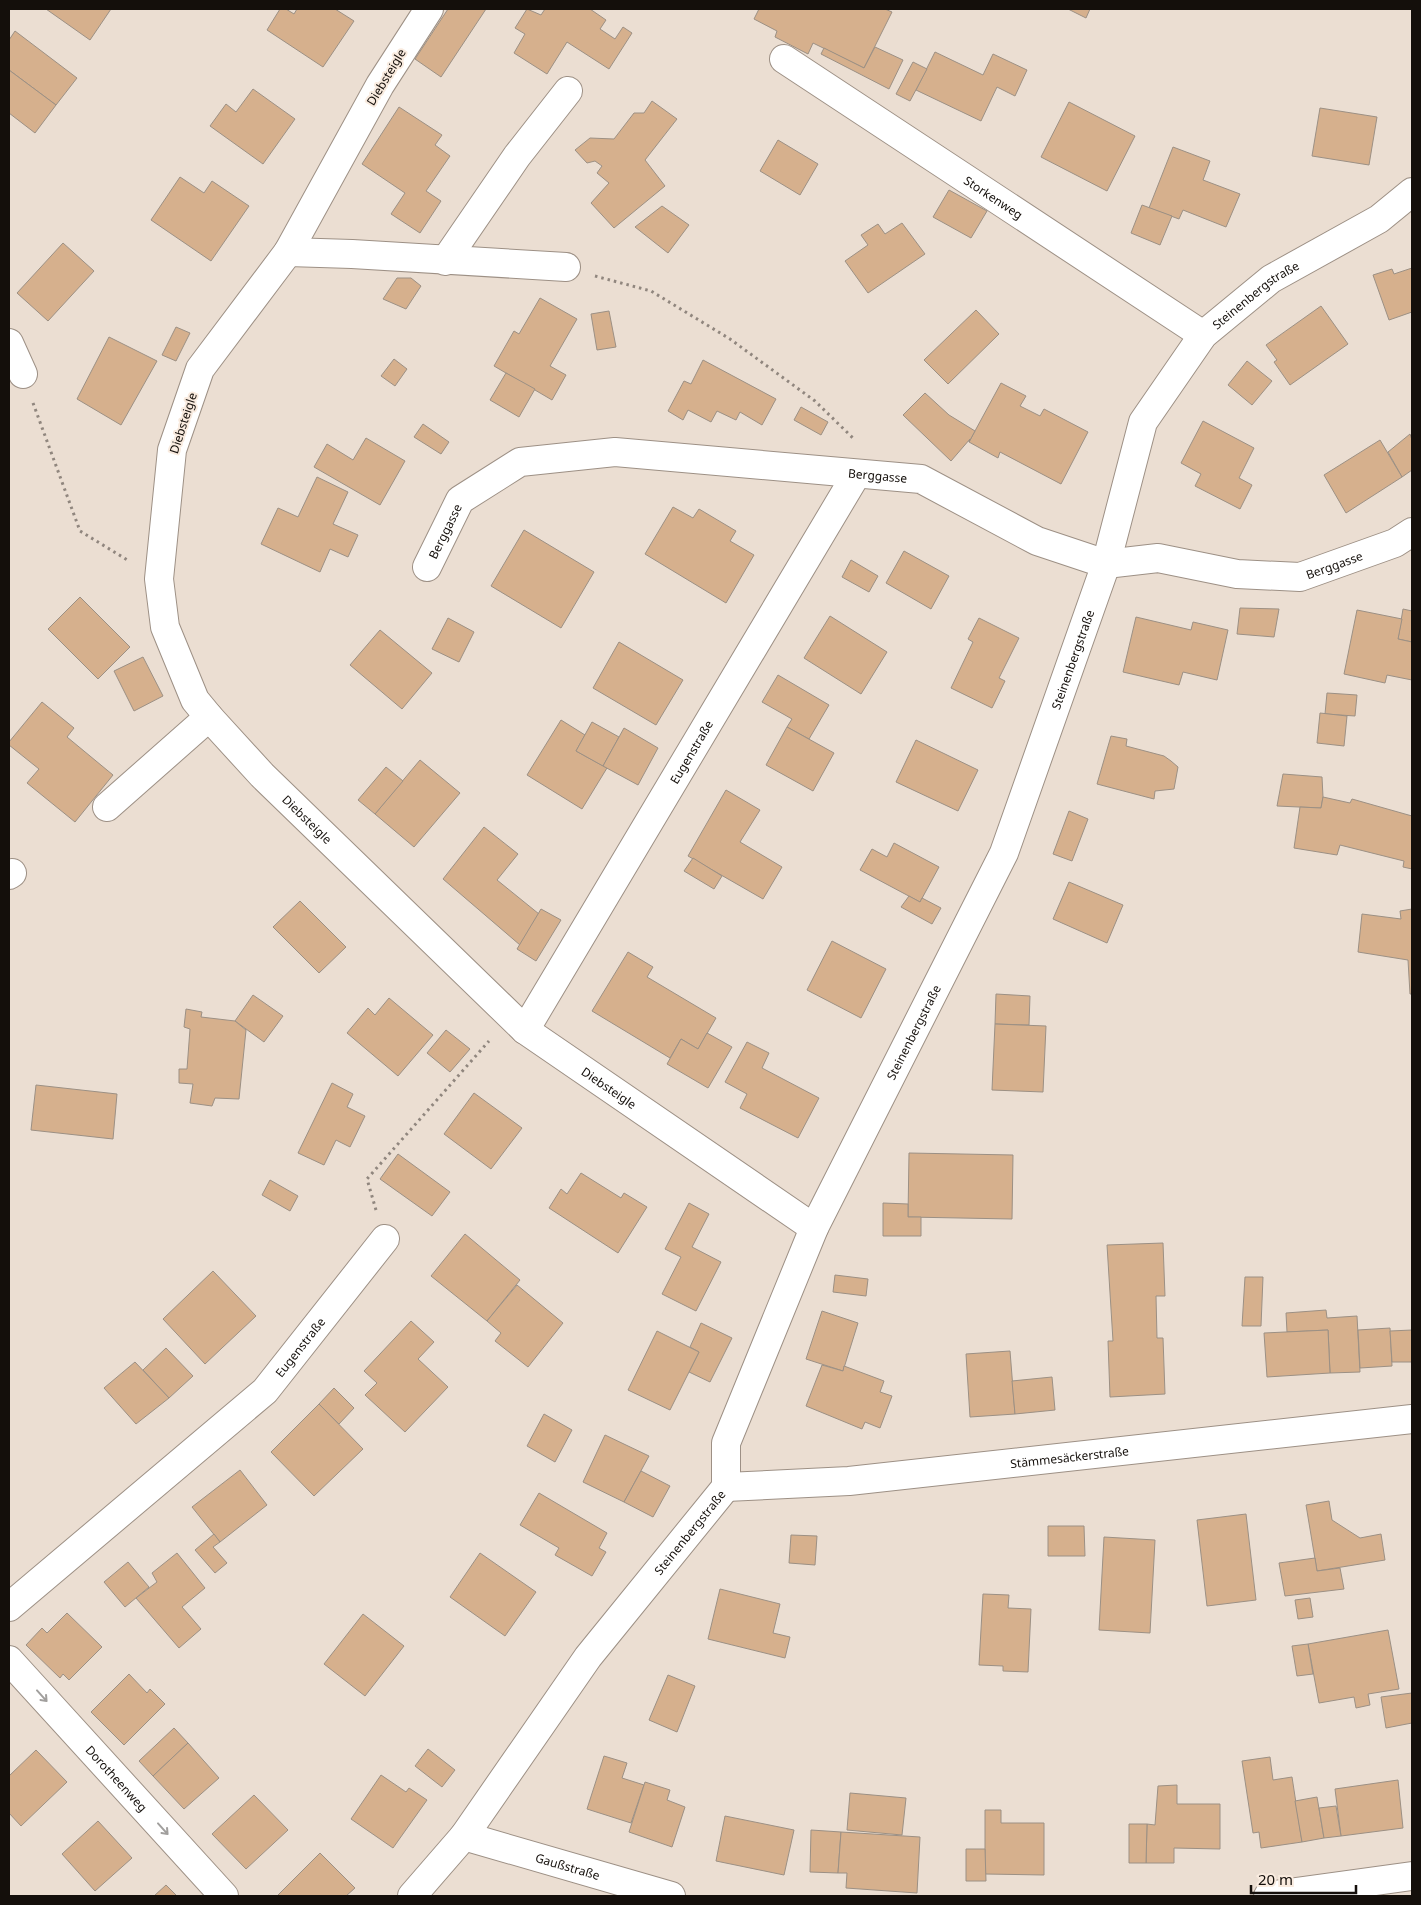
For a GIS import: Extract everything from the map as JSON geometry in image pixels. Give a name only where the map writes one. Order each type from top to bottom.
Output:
[{"type":"street","name":"Diebsteigle","points":[[429,9],[380,85],[288,252],[200,369],[172,450],[159,579],[165,627],[195,700],[209,717],[262,775],[525,1030],[814,1228]]},
{"type":"street","name":"Storkenweg","points":[[784,59],[1203,335]]},
{"type":"street","points":[[445,261],[517,156],[568,91]]},
{"type":"street","name":"Steinenbergstraße","points":[[412,1896],[464,1836],[588,1657],[726,1487],[726,1443],[814,1228],[1004,853],[1106,564],[1143,422],[1203,335],[1271,279],[1379,219],[1412,192]]},
{"type":"street","points":[[288,252],[566,267]]},
{"type":"street","points":[[9,343],[23,374]]},
{"type":"street","name":"Berggasse","points":[[427,566],[460,500],[520,462],[615,452],[753,463],[856,475],[921,479],[1037,542],[1106,564],[1158,558],[1237,574],[1300,577],[1395,543],[1412,532]]},
{"type":"street","name":"Eugenstraße","points":[[525,1030],[856,475]]},
{"type":"street","points":[[107,807],[209,717]]},
{"type":"street","name":"Eugenstraße","points":[[9,1607],[265,1391],[385,1239]]},
{"type":"street","name":"Stämmesäckerstraße","points":[[726,1487],[849,1481],[1412,1419]]},
{"type":"street","name":"Dorotheenweg","points":[[9,1660],[224,1896]]},
{"type":"street","name":"Gaußstraße","points":[[464,1836],[671,1896]]},
{"type":"street","points":[[1268,1896],[1412,1876]]},
{"type":"path","points":[[566,267],[651,291],[730,339],[815,401],[858,443],[856,475]]},
{"type":"path","points":[[23,374],[80,531],[159,579]]},
{"type":"path","points":[[385,1239],[367,1179],[495,1034]]},
{"type":"building","points":[[46,9],[111,9],[90,40]]},
{"type":"building","points":[[280,9],[286,9],[294,14],[297,9],[335,9],[354,21],[323,67],[267,30]]},
{"type":"building","points":[[448,9],[486,9],[441,77],[415,59]]},
{"type":"building","points":[[527,9],[541,15],[545,9],[590,9],[606,20],[600,29],[615,39],[623,27],[632,33],[609,69],[567,42],[547,74],[514,53],[525,34],[515,28]]},
{"type":"building","points":[[759,9],[885,9],[892,12],[864,68],[813,43],[808,54],[775,37],[777,31],[754,19]]},
{"type":"building","points":[[1068,9],[1090,9],[1086,18]]},
{"type":"building","points":[[15,31],[77,78],[56,105],[9,70],[9,40]]},
{"type":"building","points":[[875,47],[903,60],[889,89],[821,54],[824,48],[864,68]]},
{"type":"building","points":[[935,52],[983,75],[993,54],[1027,70],[1015,96],[997,87],[981,121],[916,90]]},
{"type":"building","points":[[913,62],[927,69],[910,101],[896,94]]},
{"type":"building","points":[[9,70],[56,105],[35,133],[9,113]]},
{"type":"building","points":[[253,89],[295,119],[263,164],[210,126],[226,104],[236,112]]},
{"type":"building","points":[[652,101],[677,119],[645,160],[665,186],[614,228],[591,203],[609,183],[597,173],[602,166],[595,161],[587,163],[575,150],[590,138],[614,139],[634,113],[644,113]]},
{"type":"building","points":[[1069,102],[1135,136],[1107,191],[1041,157]]},
{"type":"building","points":[[399,107],[442,135],[435,145],[450,156],[426,191],[441,201],[420,233],[391,214],[405,193],[362,164]]},
{"type":"building","points":[[1320,108],[1377,117],[1369,165],[1312,156]]},
{"type":"building","points":[[778,140],[818,164],[800,195],[760,171]]},
{"type":"building","points":[[1173,147],[1210,161],[1203,180],[1240,194],[1226,227],[1183,210],[1179,219],[1149,208]]},
{"type":"building","points":[[180,177],[204,193],[212,181],[249,206],[211,261],[151,220]]},
{"type":"building","points":[[949,190],[987,211],[971,238],[933,217]]},
{"type":"building","points":[[1142,205],[1172,216],[1160,245],[1131,233]]},
{"type":"building","points":[[662,206],[689,225],[668,253],[635,227]]},
{"type":"building","points":[[902,223],[925,254],[868,293],[845,261],[868,245],[861,235],[878,224],[885,234]]},
{"type":"building","points":[[63,243],[94,271],[48,321],[17,293]]},
{"type":"building","points":[[1412,268],[1412,312],[1389,320],[1373,275],[1392,269],[1394,274]]},
{"type":"building","points":[[397,278],[411,278],[421,286],[406,309],[383,299]]},
{"type":"building","points":[[540,298],[577,319],[550,366],[566,375],[552,400],[494,366],[514,331],[519,334]]},
{"type":"building","points":[[1321,306],[1348,344],[1290,385],[1274,362],[1277,360],[1266,345]]},
{"type":"building","points":[[976,310],[999,334],[948,384],[924,360]]},
{"type":"building","points":[[609,311],[616,347],[597,350],[591,314]]},
{"type":"building","points":[[176,327],[190,333],[176,361],[162,355]]},
{"type":"building","points":[[109,337],[157,361],[121,425],[77,399]]},
{"type":"building","points":[[394,359],[407,369],[395,386],[381,376]]},
{"type":"building","points":[[703,360],[776,399],[762,425],[740,412],[736,420],[717,411],[711,422],[688,410],[683,420],[668,411],[684,381],[691,384]]},
{"type":"building","points":[[1247,361],[1272,381],[1252,405],[1228,385]]},
{"type":"building","points":[[506,373],[535,389],[519,417],[490,400]]},
{"type":"building","points":[[1001,383],[1026,396],[1020,406],[1040,416],[1044,409],[1088,432],[1061,484],[1000,452],[998,458],[969,442]]},
{"type":"building","points":[[925,393],[949,415],[975,431],[969,442],[970,439],[951,461],[903,415]]},
{"type":"building","points":[[801,407],[828,422],[821,435],[794,420]]},
{"type":"building","points":[[1203,421],[1254,448],[1239,478],[1252,485],[1240,509],[1195,486],[1201,474],[1181,463]]},
{"type":"building","points":[[423,424],[449,442],[441,454],[414,437]]},
{"type":"building","points":[[1410,434],[1412,440],[1412,470],[1402,477],[1388,452]]},
{"type":"building","points":[[366,438],[405,461],[380,505],[314,467],[327,444],[353,460]]},
{"type":"building","points":[[1380,440],[1402,477],[1346,513],[1324,475]]},
{"type":"building","points":[[317,477],[348,492],[333,524],[358,535],[348,557],[330,549],[320,572],[261,544],[278,508],[298,517]]},
{"type":"building","points":[[673,507],[693,518],[699,509],[736,531],[730,541],[754,555],[726,603],[645,554]]},
{"type":"building","points":[[524,530],[594,572],[561,628],[491,586]]},
{"type":"building","points":[[904,551],[949,576],[931,609],[886,583]]},
{"type":"building","points":[[851,560],[878,576],[869,592],[842,577]]},
{"type":"building","points":[[80,597],[130,647],[98,679],[48,629]]},
{"type":"building","points":[[1240,608],[1279,609],[1274,637],[1237,634]]},
{"type":"building","points":[[1403,609],[1412,611],[1412,642],[1398,639]]},
{"type":"building","points":[[1357,610],[1402,619],[1398,639],[1412,642],[1412,680],[1387,675],[1385,683],[1344,674]]},
{"type":"building","points":[[830,616],[887,652],[861,694],[804,658]]},
{"type":"building","points":[[1136,617],[1191,630],[1193,622],[1228,630],[1217,680],[1183,672],[1179,685],[1123,672]]},
{"type":"building","points":[[448,618],[474,632],[459,662],[432,649]]},
{"type":"building","points":[[979,618],[1019,638],[999,678],[1005,681],[992,708],[951,688],[973,642],[968,639]]},
{"type":"building","points":[[380,630],[432,673],[402,709],[350,665]]},
{"type":"building","points":[[619,642],[683,680],[656,725],[593,688]]},
{"type":"building","points":[[143,657],[163,696],[134,711],[114,671]]},
{"type":"building","points":[[778,675],[829,705],[809,739],[787,727],[792,719],[762,702]]},
{"type":"building","points":[[1327,693],[1357,695],[1355,716],[1325,714]]},
{"type":"building","points":[[42,702],[74,728],[67,737],[113,775],[75,822],[27,783],[39,769],[9,745],[9,742]]},
{"type":"building","points":[[1320,713],[1347,716],[1344,746],[1317,743]]},
{"type":"building","points":[[561,720],[585,735],[576,751],[607,768],[582,809],[527,775]]},
{"type":"building","points":[[592,722],[619,737],[603,766],[576,751]]},
{"type":"building","points":[[787,727],[834,753],[813,791],[766,765]]},
{"type":"building","points":[[624,728],[658,748],[638,785],[603,766]]},
{"type":"building","points":[[1111,736],[1127,739],[1126,746],[1164,756],[1171,761],[1178,767],[1174,789],[1155,791],[1154,799],[1097,784]]},
{"type":"building","points":[[916,740],[978,770],[958,811],[896,782]]},
{"type":"building","points":[[420,760],[460,793],[414,847],[375,814]]},
{"type":"building","points":[[386,767],[403,781],[375,814],[358,800]]},
{"type":"building","points":[[1283,774],[1322,777],[1323,797],[1321,808],[1277,806]]},
{"type":"building","points":[[726,790],[760,810],[740,842],[782,867],[763,899],[688,856]]},
{"type":"building","points":[[1323,797],[1350,803],[1352,799],[1412,816],[1412,869],[1403,867],[1404,861],[1340,845],[1337,855],[1294,848],[1300,807],[1321,808]]},
{"type":"building","points":[[1069,811],[1088,819],[1072,861],[1053,854]]},
{"type":"building","points":[[484,827],[518,854],[497,880],[539,914],[520,945],[443,879]]},
{"type":"building","points":[[894,843],[939,867],[920,902],[860,870],[872,849],[887,857]]},
{"type":"building","points":[[693,858],[722,876],[714,889],[684,871]]},
{"type":"building","points":[[1069,882],[1123,905],[1107,943],[1053,919]]},
{"type":"building","points":[[909,896],[920,902],[922,898],[941,908],[932,924],[901,907]]},
{"type":"building","points":[[300,901],[346,947],[319,973],[273,927]]},
{"type":"building","points":[[541,909],[561,920],[536,961],[517,949]]},
{"type":"building","points":[[1412,909],[1412,994],[1410,994],[1408,960],[1358,952],[1362,914],[1401,919],[1400,911]]},
{"type":"building","points":[[832,941],[886,969],[861,1018],[807,990]]},
{"type":"building","points":[[628,952],[653,967],[647,977],[716,1018],[698,1049],[681,1039],[670,1058],[592,1011]]},
{"type":"building","points":[[996,994],[1030,996],[1029,1025],[995,1024]]},
{"type":"building","points":[[253,995],[283,1016],[264,1042],[235,1021]]},
{"type":"building","points":[[389,998],[433,1035],[398,1076],[347,1033],[368,1008],[375,1015]]},
{"type":"building","points":[[186,1009],[202,1012],[201,1017],[235,1021],[246,1030],[239,1099],[215,1098],[212,1106],[190,1103],[193,1084],[179,1083],[179,1069],[187,1069],[190,1029],[184,1027]]},
{"type":"building","points":[[995,1024],[1046,1026],[1043,1092],[992,1090]]},
{"type":"building","points":[[446,1030],[470,1049],[450,1072],[427,1053]]},
{"type":"building","points":[[707,1033],[732,1047],[708,1088],[667,1064],[681,1039],[698,1049]]},
{"type":"building","points":[[747,1042],[769,1053],[762,1068],[819,1098],[798,1138],[740,1108],[747,1094],[725,1082]]},
{"type":"building","points":[[332,1083],[353,1094],[347,1107],[365,1116],[350,1147],[336,1140],[324,1165],[298,1153]]},
{"type":"building","points":[[36,1085],[117,1094],[113,1139],[31,1130]]},
{"type":"building","points":[[474,1093],[522,1128],[491,1169],[444,1134]]},
{"type":"building","points":[[909,1153],[1013,1155],[1012,1219],[908,1217]]},
{"type":"building","points":[[398,1154],[450,1192],[432,1216],[380,1179]]},
{"type":"building","points":[[581,1173],[621,1198],[624,1193],[647,1207],[618,1253],[549,1208],[561,1189],[567,1194]]},
{"type":"building","points":[[270,1180],[298,1196],[290,1211],[262,1195]]},
{"type":"building","points":[[689,1203],[709,1214],[692,1247],[721,1262],[696,1311],[662,1294],[681,1257],[665,1249]]},
{"type":"building","points":[[883,1203],[908,1204],[908,1217],[921,1217],[921,1236],[883,1236]]},
{"type":"building","points":[[465,1234],[520,1280],[487,1321],[431,1276]]},
{"type":"building","points":[[1163,1243],[1165,1296],[1156,1296],[1157,1338],[1163,1338],[1165,1394],[1110,1397],[1108,1341],[1113,1341],[1107,1245]]},
{"type":"building","points":[[213,1271],[256,1316],[205,1364],[163,1319]]},
{"type":"building","points":[[835,1275],[868,1279],[866,1296],[833,1292]]},
{"type":"building","points":[[1245,1277],[1263,1277],[1261,1326],[1242,1326]]},
{"type":"building","points":[[517,1285],[563,1323],[528,1367],[495,1341],[501,1333],[487,1321]]},
{"type":"building","points":[[1326,1310],[1327,1318],[1357,1316],[1360,1372],[1330,1373],[1328,1330],[1287,1332],[1286,1313]]},
{"type":"building","points":[[822,1311],[858,1323],[843,1371],[806,1359]]},
{"type":"building","points":[[411,1321],[434,1342],[418,1359],[448,1387],[405,1432],[365,1395],[377,1383],[364,1371]]},
{"type":"building","points":[[701,1323],[732,1338],[710,1382],[689,1372],[699,1352],[690,1347]]},
{"type":"building","points":[[1390,1328],[1392,1366],[1360,1368],[1358,1330]]},
{"type":"building","points":[[1328,1330],[1330,1373],[1267,1377],[1264,1333]]},
{"type":"building","points":[[1412,1330],[1412,1362],[1392,1362],[1390,1331]]},
{"type":"building","points":[[657,1331],[699,1352],[670,1410],[628,1390]]},
{"type":"building","points":[[166,1348],[193,1376],[169,1398],[143,1370]]},
{"type":"building","points":[[1010,1351],[1015,1414],[970,1417],[966,1354]]},
{"type":"building","points":[[135,1362],[169,1398],[136,1424],[104,1388]]},
{"type":"building","points":[[822,1365],[843,1371],[844,1366],[884,1381],[880,1392],[892,1396],[880,1428],[865,1422],[862,1429],[806,1406]]},
{"type":"building","points":[[1052,1377],[1055,1410],[1015,1414],[1012,1381]]},
{"type":"building","points":[[334,1388],[354,1408],[339,1424],[319,1404]]},
{"type":"building","points":[[319,1404],[363,1449],[314,1496],[271,1452]]},
{"type":"building","points":[[544,1414],[572,1430],[555,1462],[527,1446]]},
{"type":"building","points":[[605,1435],[649,1456],[624,1502],[583,1482]]},
{"type":"building","points":[[240,1470],[267,1505],[220,1542],[192,1507]]},
{"type":"building","points":[[641,1471],[670,1486],[653,1517],[624,1502]]},
{"type":"building","points":[[539,1493],[607,1533],[599,1548],[606,1552],[592,1576],[555,1555],[559,1548],[520,1525]]},
{"type":"building","points":[[1329,1501],[1332,1520],[1360,1538],[1381,1534],[1385,1560],[1317,1571],[1306,1505]]},
{"type":"building","points":[[1246,1514],[1256,1600],[1207,1606],[1197,1520]]},
{"type":"building","points":[[1048,1526],[1084,1526],[1085,1556],[1048,1556]]},
{"type":"building","points":[[214,1534],[220,1542],[213,1547],[227,1563],[215,1573],[195,1550]]},
{"type":"building","points":[[791,1535],[817,1536],[815,1565],[789,1563]]},
{"type":"building","points":[[1104,1537],[1155,1540],[1150,1633],[1099,1630]]},
{"type":"building","points":[[177,1553],[205,1588],[182,1607],[201,1629],[179,1648],[136,1598],[157,1582],[152,1573]]},
{"type":"building","points":[[480,1553],[536,1592],[505,1636],[450,1597]]},
{"type":"building","points":[[1315,1558],[1317,1571],[1340,1568],[1344,1589],[1285,1596],[1279,1563]]},
{"type":"building","points":[[128,1562],[149,1587],[125,1607],[104,1582]]},
{"type":"building","points":[[720,1589],[780,1604],[773,1633],[790,1637],[785,1658],[708,1639]]},
{"type":"building","points":[[983,1594],[1009,1595],[1008,1608],[1031,1609],[1028,1672],[1003,1671],[1003,1666],[979,1665]]},
{"type":"building","points":[[1310,1598],[1313,1617],[1298,1619],[1295,1600]]},
{"type":"building","points":[[67,1613],[102,1647],[69,1680],[63,1674],[60,1678],[26,1645],[42,1628],[47,1633]]},
{"type":"building","points":[[363,1614],[404,1646],[365,1696],[324,1664]]},
{"type":"building","points":[[1388,1630],[1399,1689],[1368,1694],[1370,1705],[1356,1708],[1354,1697],[1319,1703],[1308,1644]]},
{"type":"building","points":[[1308,1644],[1313,1674],[1297,1676],[1292,1646]]},
{"type":"building","points":[[129,1674],[147,1693],[150,1689],[165,1704],[124,1745],[91,1712]]},
{"type":"building","points":[[668,1675],[695,1686],[677,1732],[649,1720]]},
{"type":"building","points":[[1412,1693],[1412,1723],[1386,1728],[1381,1697]]},
{"type":"building","points":[[174,1728],[188,1743],[153,1776],[139,1761]]},
{"type":"building","points":[[188,1743],[219,1778],[184,1809],[153,1776]]},
{"type":"building","points":[[428,1749],[455,1770],[442,1787],[415,1766]]},
{"type":"building","points":[[36,1750],[67,1782],[21,1826],[9,1813],[9,1776]]},
{"type":"building","points":[[604,1756],[627,1763],[622,1778],[644,1785],[631,1823],[587,1809]]},
{"type":"building","points":[[1270,1757],[1273,1780],[1292,1777],[1302,1842],[1261,1848],[1259,1832],[1253,1833],[1242,1761]]},
{"type":"building","points":[[381,1775],[406,1792],[409,1788],[427,1800],[393,1848],[351,1819]]},
{"type":"building","points":[[1398,1780],[1403,1828],[1341,1836],[1335,1789]]},
{"type":"building","points":[[645,1782],[670,1790],[667,1800],[685,1807],[672,1847],[629,1832]]},
{"type":"building","points":[[1177,1785],[1177,1804],[1220,1804],[1220,1849],[1174,1848],[1174,1863],[1146,1863],[1147,1824],[1155,1825],[1158,1786]]},
{"type":"building","points":[[850,1793],[906,1798],[902,1835],[847,1830]]},
{"type":"building","points":[[254,1795],[288,1830],[246,1869],[212,1834]]},
{"type":"building","points":[[1317,1797],[1324,1838],[1302,1842],[1295,1801]]},
{"type":"building","points":[[1336,1806],[1341,1836],[1324,1838],[1319,1808]]},
{"type":"building","points":[[985,1810],[1001,1810],[1001,1823],[1044,1823],[1044,1875],[985,1874]]},
{"type":"building","points":[[725,1816],[794,1830],[784,1875],[716,1861]]},
{"type":"building","points":[[98,1821],[132,1858],[95,1891],[62,1854]]},
{"type":"building","points":[[1129,1824],[1147,1824],[1146,1863],[1129,1863]]},
{"type":"building","points":[[811,1830],[841,1832],[838,1873],[810,1872]]},
{"type":"building","points":[[841,1832],[920,1837],[917,1893],[846,1888],[847,1873],[838,1873]]},
{"type":"building","points":[[966,1849],[985,1849],[986,1881],[966,1881]]},
{"type":"building","points":[[320,1853],[355,1888],[346,1896],[277,1896]]},
{"type":"building","points":[[166,1885],[177,1896],[154,1896]]}]
